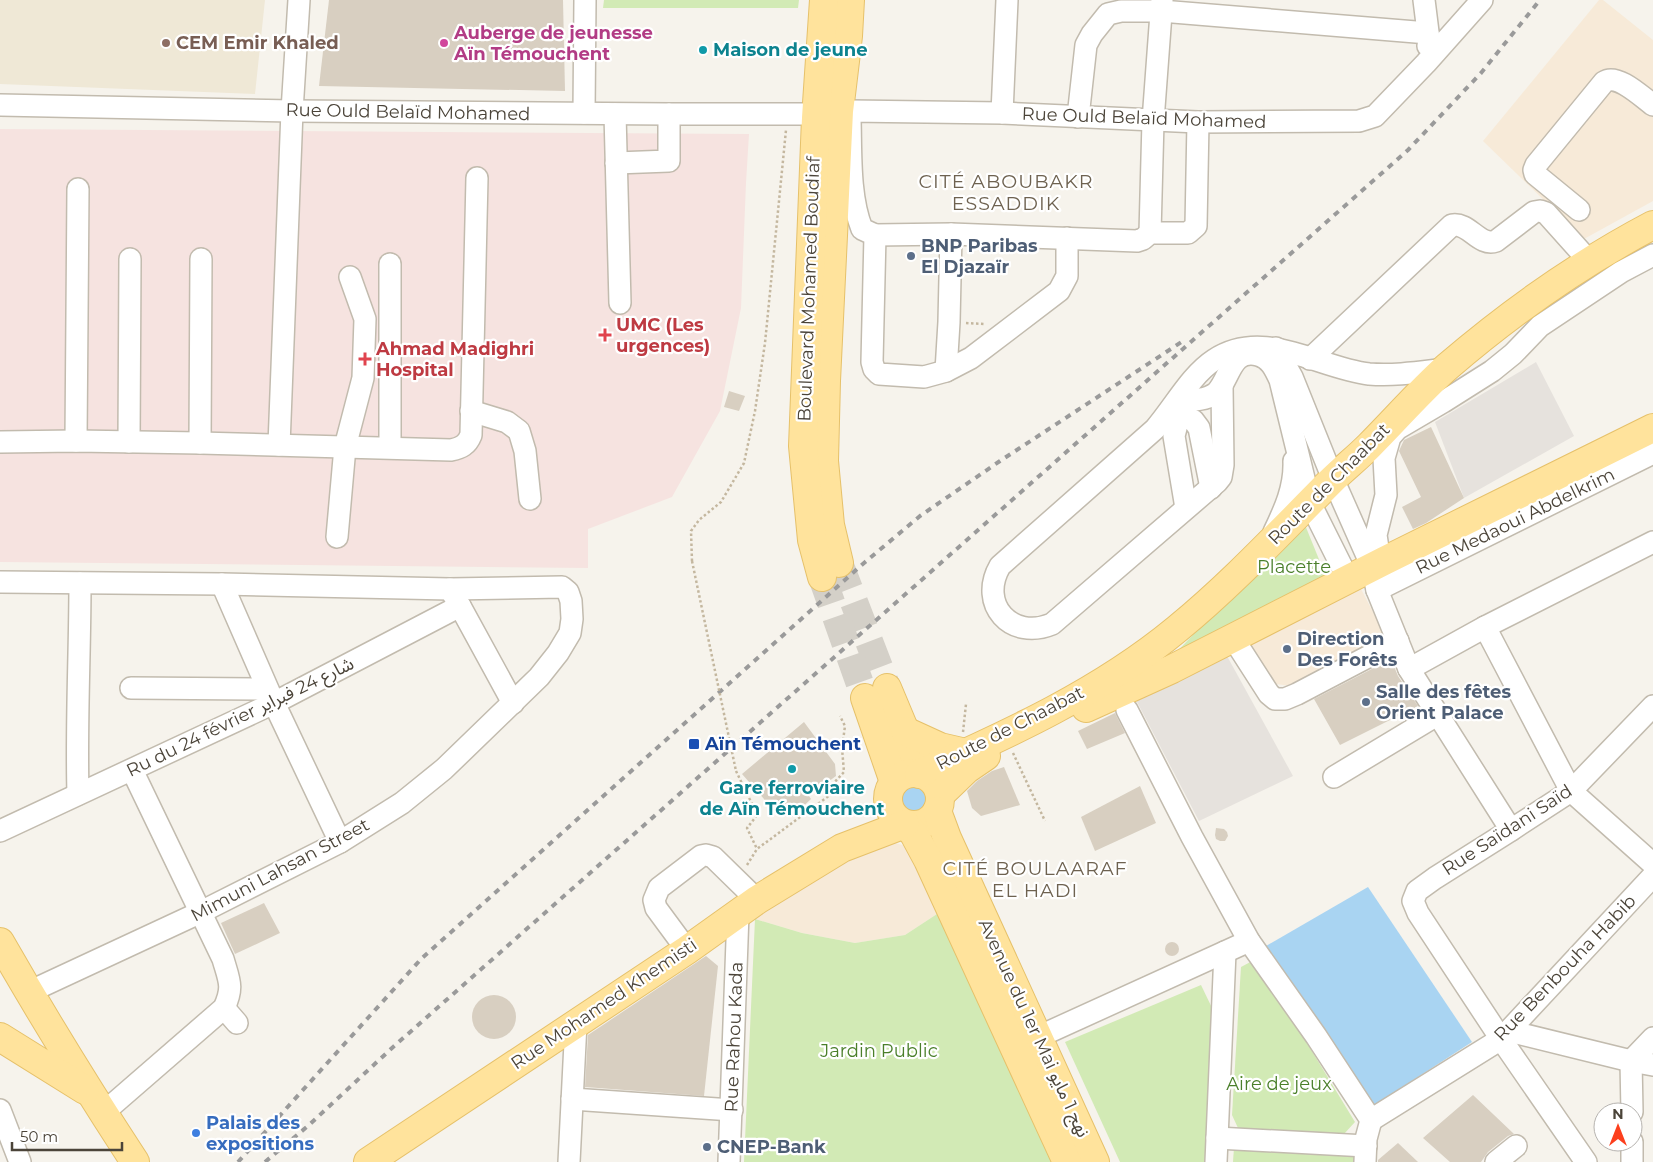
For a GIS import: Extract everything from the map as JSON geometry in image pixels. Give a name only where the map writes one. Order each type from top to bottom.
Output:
[{"type":"main road","name":"Boulevard Mohamed Boudiaf","points":[[824,0],[835,112],[824,460],[830,525],[831,570]]},
{"type":"main road","name":"Boulevard Mohamed Boudiaf","points":[[835,112],[848,36],[850,0]]},
{"type":"main road","name":"Route de Chaabat","points":[[904,783],[964,747],[1059,707],[1136,660],[1184,623],[1218,593],[1270,544],[1333,479],[1379,450],[1446,369],[1503,322],[1566,276],[1653,225]]},
{"type":"main road","name":"Route de Chaabat","points":[[939,803],[967,768],[984,758],[1065,717],[1172,669],[1370,574],[1653,428]]},
{"type":"main road","points":[[904,783],[876,693],[905,732],[934,745],[964,747]]},
{"type":"main road","points":[[904,783],[933,781],[939,803],[928,822],[913,826],[898,821],[893,816],[904,783],[905,732]]},
{"type":"main road","name":"Rue Mohamed Khemisti","points":[[368,1162],[687,950],[748,906],[842,848],[866,827],[904,783]]},
{"type":"main road","name":"Avenue du 1er Mai نهج 1 مايو","points":[[939,803],[946,838],[1095,1162]]},
{"type":"main road","name":"Rue Mohamed Khemisti","points":[[842,848],[905,824]]},
{"type":"main road","name":"Avenue du 1er Mai نهج 1 مايو","points":[[905,824],[914,834],[928,860],[1067,1162]]},
{"type":"main road","points":[[0,942],[97,1103],[135,1162]]},
{"type":"main road","points":[[0,1037],[97,1103]]},
{"type":"street","points":[[280,445],[292,111],[299,0]]},
{"type":"street","points":[[584,0],[584,114]]},
{"type":"street","points":[[1002,114],[1007,0]]},
{"type":"street","points":[[1424,0],[1429,40],[1426,63]]},
{"type":"street","name":"Rue Ould Belaïd Mohamed","points":[[0,105],[584,114],[788,114],[835,112],[1002,114],[1198,122],[1359,121],[1374,116],[1426,63],[1482,0]]},
{"type":"street","points":[[1078,117],[1086,45],[1108,14],[1161,6],[1428,33]]},
{"type":"street","points":[[1150,233],[1153,121],[1161,6]]},
{"type":"street","points":[[1579,210],[1535,174],[1536,165],[1608,79],[1618,80],[1653,105]]},
{"type":"street","points":[[835,112],[852,178],[858,220],[862,229],[876,235],[950,234],[1137,241],[1150,233],[1188,233],[1196,226],[1198,122]]},
{"type":"street","points":[[615,114],[620,303]]},
{"type":"street","points":[[616,162],[670,161],[669,114]]},
{"type":"street","points":[[0,442],[200,443],[451,450],[461,448],[468,442],[471,435],[477,178]]},
{"type":"street","points":[[76,441],[78,189]]},
{"type":"street","points":[[1310,359],[1452,225],[1462,226],[1491,243],[1534,212],[1540,211],[1546,213],[1589,262]]},
{"type":"street","points":[[946,371],[949,322],[950,234]]},
{"type":"street","points":[[876,235],[872,362],[874,369],[879,374],[916,377],[924,377],[946,371],[972,358],[1059,291],[1067,276],[1067,238]]},
{"type":"street","points":[[1370,574],[1378,548],[1376,535],[1386,495],[1379,450],[1397,429],[1492,371],[1513,354],[1540,326],[1621,272],[1653,255]]},
{"type":"street","points":[[129,442],[130,259]]},
{"type":"street","points":[[200,443],[201,259]]},
{"type":"street","points":[[390,264],[390,447]]},
{"type":"street","points":[[337,537],[345,446],[363,378],[365,319],[350,277]]},
{"type":"street","points":[[1198,498],[1174,436],[1180,408],[1198,375],[1219,357],[1256,346],[1276,348],[1369,374],[1404,374],[1446,369]]},
{"type":"street","points":[[1276,348],[1292,377],[1409,669],[1511,830]]},
{"type":"street","points":[[1222,386],[1205,398],[1180,408],[1000,566],[995,574],[993,594],[995,604],[1004,616],[1015,625],[1024,628],[1043,628],[1052,624],[1221,477],[1223,465],[1222,386],[1227,372],[1238,358],[1250,354],[1266,358],[1276,370],[1310,503],[1370,574]]},
{"type":"street","points":[[1180,408],[1199,428],[1198,498]]},
{"type":"street","points":[[471,411],[507,422],[519,431],[525,451],[530,499]]},
{"type":"street","points":[[1270,544],[1293,484],[1292,434]]},
{"type":"street","name":"Rue Medaoui Abdelkrim","points":[[1370,574],[1653,453]]},
{"type":"street","points":[[1409,669],[1485,627],[1653,542]]},
{"type":"street","points":[[0,582],[222,584],[455,598],[513,702]]},
{"type":"street","points":[[78,794],[80,583]]},
{"type":"street","points":[[222,584],[270,696],[340,842]]},
{"type":"street","name":"Mimuni Lahsan Street","points":[[29,992],[201,912],[340,842],[402,803],[444,769],[539,677],[558,653],[570,633],[572,619],[571,601],[568,592],[562,587],[455,598]]},
{"type":"street","name":"Ru du 24 février شارع 24 فبراير","points":[[0,831],[132,770],[455,598]]},
{"type":"street","points":[[1485,627],[1571,791],[1653,864]]},
{"type":"street","points":[[1234,638],[1269,694],[1275,699],[1285,699],[1297,694],[1398,641]]},
{"type":"street","points":[[131,688],[270,696]]},
{"type":"street","name":"Rue Saïdani Saïd","points":[[1505,1035],[1418,913],[1413,901],[1417,891],[1571,791],[1653,706]]},
{"type":"street","points":[[1127,710],[1192,837],[1249,941],[1372,1120],[1366,1154],[1217,1138]]},
{"type":"street","points":[[1334,777],[1438,714]]},
{"type":"street","points":[[97,1103],[231,1016],[229,978],[223,959],[132,770]]},
{"type":"street","points":[[687,950],[656,908],[654,900],[659,888],[697,858],[706,855],[713,857],[738,880],[748,906]]},
{"type":"street","name":"Rue Benbouha Habib","points":[[1372,1120],[1505,1035],[1653,876]]},
{"type":"street","name":"Rue Rahou Kada","points":[[729,1162],[748,906]]},
{"type":"street","points":[[1038,1037],[1249,941]]},
{"type":"street","points":[[1216,1162],[1225,952]]},
{"type":"street","points":[[569,1162],[576,1023]]},
{"type":"street","points":[[1505,1035],[1653,1065]]},
{"type":"street","points":[[1505,1035],[1586,1162]]},
{"type":"street","points":[[1632,1102],[1631,1061],[1653,1038]]},
{"type":"street","points":[[572,1099],[732,1110]]},
{"type":"street","points":[[0,1110],[20,1162]]},
{"type":"street","points":[[1496,1162],[1516,1146]]},
{"type":"path","points":[[757,849],[746,828],[758,814],[736,771],[692,561],[691,531],[699,520],[721,502],[744,463],[755,411],[765,343],[788,114]]},
{"type":"path","points":[[949,322],[1013,326]]},
{"type":"path","points":[[964,747],[966,704]]},
{"type":"path","points":[[738,880],[757,849],[830,795],[831,786],[844,772],[842,748],[845,726],[840,716]]},
{"type":"path","points":[[1009,745],[1045,821]]},
{"type":"shaded area","name":"CEM Emir Khaled","points":[[0,0],[265,0],[255,94],[0,84]]},
{"type":"shaded area","points":[[1599,0],[1603,0],[1653,40],[1653,201],[1584,239],[1483,141]]},
{"type":"shaded area","name":"Ahmad Madighri Hospital","points":[[0,129],[749,134],[741,308],[720,411],[672,497],[588,529],[588,568],[0,562]]},
{"type":"shaded area","points":[[1536,362],[1574,436],[1464,498],[1435,422]]},
{"type":"shaded area","name":"Direction Des Forêts","points":[[1360,587],[1386,637],[1291,686],[1269,683],[1249,640]]},
{"type":"shaded area","points":[[1227,656],[1293,776],[1199,821],[1135,698]]},
{"type":"shaded area","points":[[884,840],[913,848],[937,914],[905,935],[855,943],[802,933],[755,919],[836,861]]},
{"type":"green space","points":[[604,0],[799,0],[798,8],[603,8]]},
{"type":"green space","name":"Placette","points":[[1303,520],[1327,579],[1167,662]]},
{"type":"green space","name":"Jardin Public","points":[[937,914],[1054,1162],[744,1162],[755,919],[802,933],[855,943],[905,935]]},
{"type":"green space","name":"Aire de jeux","points":[[1256,959],[1355,1122],[1344,1134],[1238,1128],[1232,1115],[1241,967]]},
{"type":"green space","points":[[1201,985],[1214,1012],[1207,1162],[1120,1162],[1065,1042]]},
{"type":"green space","points":[[1234,1147],[1358,1155],[1357,1162],[1233,1162]]},
{"type":"water","points":[[905,779],[928,785],[931,792],[929,803],[919,815],[907,816],[901,813],[894,802],[893,794]]},
{"type":"water","points":[[1368,887],[1472,1042],[1370,1108],[1266,946]]},
{"type":"building","name":"Auberge de jeunesse Aïn Témouchent","points":[[329,0],[563,0],[565,91],[319,86]]},
{"type":"building","points":[[729,391],[745,396],[739,411],[724,407]]},
{"type":"building","points":[[1431,427],[1464,498],[1426,523],[1413,529],[1402,507],[1421,497],[1399,451],[1404,440]]},
{"type":"building","name":"Salle des fêtes Orient Palace","points":[[1391,659],[1398,676],[1418,706],[1340,745],[1314,699]]},
{"type":"building","points":[[1115,713],[1125,733],[1087,749],[1078,731]]},
{"type":"building","name":"Gare ferroviaire de Aïn Témouchent","points":[[804,722],[835,764],[836,776],[809,796],[811,799],[792,817],[778,815],[742,774]]},
{"type":"building","points":[[1004,767],[1020,805],[981,816],[972,808],[967,791],[977,781],[992,771]]},
{"type":"building","points":[[1140,786],[1156,823],[1095,851],[1081,817]]},
{"type":"building","points":[[1216,828],[1224,829],[1227,832],[1228,836],[1225,841],[1216,839]]},
{"type":"building","points":[[264,903],[280,933],[235,954],[221,923]]},
{"type":"building","points":[[1172,942],[1177,944],[1179,949],[1177,954],[1172,956],[1167,954],[1165,949],[1167,944]]},
{"type":"building","points":[[706,956],[718,966],[704,1096],[585,1087],[588,1035]]},
{"type":"building","points":[[490,995],[498,995],[510,1001],[516,1017],[510,1033],[498,1039],[490,1039],[478,1033],[472,1021],[472,1013],[478,1001]]},
{"type":"building","points":[[1473,1095],[1514,1134],[1508,1136],[1488,1152],[1481,1162],[1450,1162],[1423,1138]]},
{"type":"building","points":[[1398,1143],[1418,1162],[1378,1162],[1378,1160]]},
{"type":"tunnel","points":[[839,563],[887,688]]},
{"type":"tunnel","points":[[822,577],[865,698]]},
{"type":"railway","points":[[265,1162],[1408,150],[1481,73],[1540,0]]},
{"type":"railway","points":[[238,1162],[422,958],[864,563],[920,516],[1183,341]]},
{"type":"place","name":"CEM Emir Khaled","points":[[166,43]]},
{"type":"place","name":"Auberge de jeunesse Aïn Témouchent","points":[[444,43]]},
{"type":"place","name":"Maison de jeune","points":[[703,50]]},
{"type":"place","name":"BNP Paribas El Djazaïr","points":[[911,256]]},
{"type":"place","name":"UMC (Les urgences)","points":[[605,335]]},
{"type":"place","name":"Ahmad Madighri Hospital","points":[[365,359]]},
{"type":"place","name":"Direction Des Forêts","points":[[1287,649]]},
{"type":"place","name":"Salle des fêtes Orient Palace","points":[[1366,702]]},
{"type":"place","name":"Aïn Témouchent","points":[[694,744]]},
{"type":"place","name":"Gare ferroviaire de Aïn Témouchent","points":[[792,769]]},
{"type":"place","name":"Palais des expositions","points":[[196,1133]]},
{"type":"place","name":"CNEP-Bank","points":[[707,1147]]},
{"type":"district","name":"CITÉ ABOUBAKR ESSADDIK","points":[[1006,192]]},
{"type":"district","name":"CITÉ BOULAARAF EL HADI","points":[[1035,879]]}]
